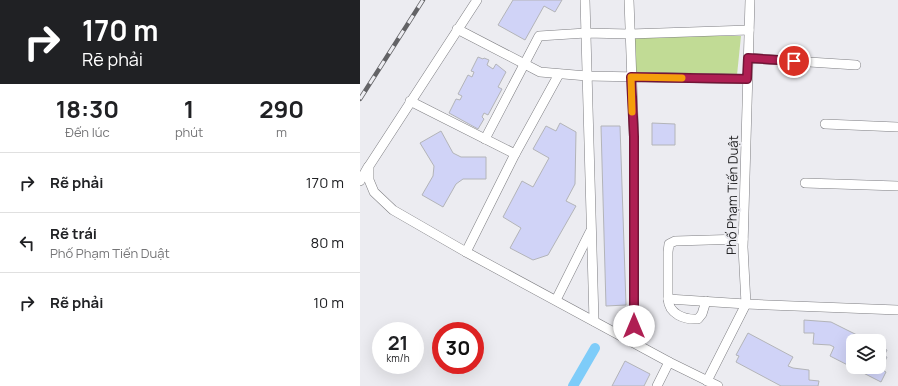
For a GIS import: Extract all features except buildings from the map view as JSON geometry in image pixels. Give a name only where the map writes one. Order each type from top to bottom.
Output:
[{"type":"street","points":[[360,181],[410,101],[477,0]]},
{"type":"street","points":[[585,0],[594,321]]},
{"type":"street","points":[[629,0],[634,137],[634,342]]},
{"type":"street","name":"Phố Phạm Tiến Duật","points":[[707,381],[746,304],[743,239],[750,0]]},
{"type":"street","points":[[457,30],[540,72],[587,76],[747,79]]},
{"type":"street","points":[[485,139],[539,36],[586,33],[630,34],[749,30]]},
{"type":"street","points":[[748,58],[856,65]]},
{"type":"street","points":[[466,252],[515,154],[559,74]]},
{"type":"street","points":[[410,101],[515,154]]},
{"type":"street","points":[[825,124],[898,127]]},
{"type":"street","points":[[369,166],[369,180],[374,192],[393,210],[466,252],[669,362],[718,386]]},
{"type":"street","points":[[805,183],[898,186]]},
{"type":"street","points":[[556,300],[591,230]]},
{"type":"street","points":[[706,300],[702,314],[698,319],[690,320],[679,316],[672,310],[668,299],[669,244],[675,241],[743,239]]},
{"type":"street","points":[[668,299],[706,300],[746,304],[898,310]]},
{"type":"street","points":[[658,386],[669,362]]},
{"type":"green space","points":[[633,36],[741,36],[737,75],[634,73]]},
{"type":"waterway","points":[[573,386],[595,348]]},
{"type":"railway","points":[[360,99],[423,0]]},
{"type":"slow traffic","points":[[632,112],[631,77],[682,78]]},
{"type":"route","points":[[634,326],[634,137],[631,77],[747,79],[748,58],[794,61]]}]
